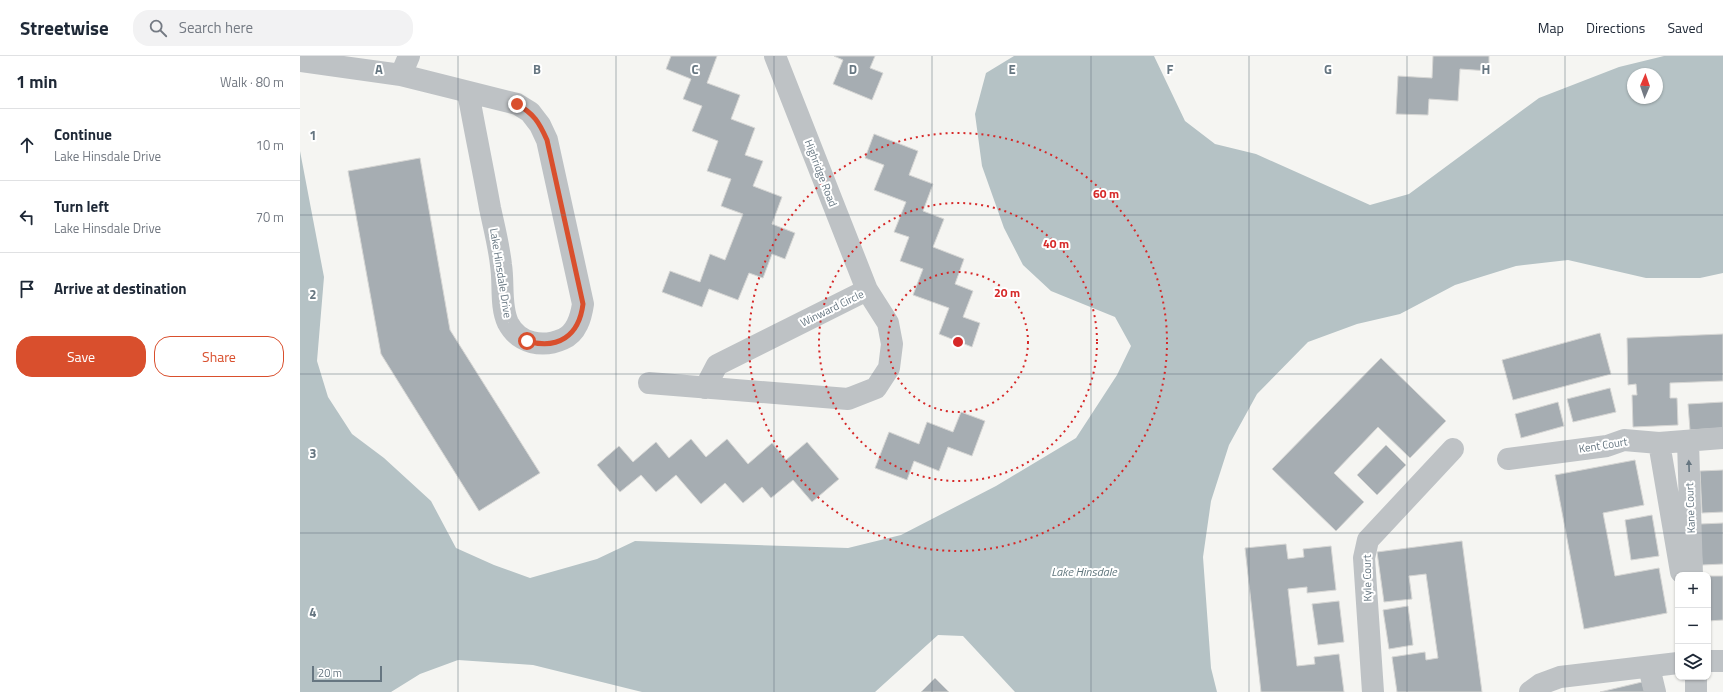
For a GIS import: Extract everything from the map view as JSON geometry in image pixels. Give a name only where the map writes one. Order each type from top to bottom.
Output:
[{"type":"street","name":"Highridge Road","points":[[775,56],[867,290]]},
{"type":"street","name":"Lake Hinsdale Drive","points":[[300,60],[405,66],[468,92],[517,104],[530,112],[540,125],[547,140],[583,304],[581,317],[575,329],[566,338],[553,344],[540,345],[527,341],[516,334],[508,323],[504,310],[501,266],[468,92]]},
{"type":"street","name":"Winward Circle","points":[[649,383],[705,388],[848,400],[876,388],[889,368],[892,344],[888,323],[867,290],[717,365],[705,388]]},
{"type":"street","name":"Kent Court","points":[[1508,459],[1608,446],[1624,440],[1659,443],[1723,438]]},
{"type":"street","name":"Kane Court","points":[[1688,441],[1692,572]]},
{"type":"street","name":"Kane Court","points":[[1659,443],[1680,572]]},
{"type":"street","name":"Kyle Court","points":[[1373,692],[1364,558],[1368,540],[1453,449]]},
{"type":"street","points":[[1711,661],[1723,661]]},
{"type":"street","points":[[1530,692],[1541,684],[1560,677],[1675,663]]},
{"type":"street","points":[[1649,667],[1655,692]]},
{"type":"street","points":[[1696,680],[1696,692]]},
{"type":"water","name":"Lake Hinsdale","points":[[1014,56],[1154,56],[1185,121],[1215,144],[1256,154],[1370,205],[1409,194],[1539,98],[1619,67],[1664,56],[1723,56],[1723,273],[1700,278],[1646,278],[1568,260],[1516,266],[1455,285],[1400,314],[1357,324],[1308,342],[1257,394],[1229,445],[1211,501],[1203,557],[1211,668],[1217,692],[1015,692],[963,636],[938,635],[875,692],[642,692],[533,665],[458,660],[420,674],[391,692],[300,692],[300,151],[324,277],[317,361],[328,397],[352,434],[384,458],[431,501],[456,548],[494,565],[530,578],[597,559],[635,541],[848,548],[901,535],[996,486],[1076,438],[1117,375],[1131,346],[1115,317],[1051,291],[1023,265],[1004,228],[982,166],[975,114],[986,73]]},
{"type":"building","points":[[671,56],[717,56],[707,83],[740,95],[731,119],[755,128],[745,155],[763,161],[753,186],[782,197],[772,224],[795,233],[785,259],[772,254],[763,278],[749,273],[738,300],[709,289],[702,307],[662,292],[670,271],[700,282],[710,254],[725,260],[743,214],[721,206],[731,179],[707,171],[718,141],[692,131],[702,106],[683,99],[691,79],[666,69]]},
{"type":"building","points":[[834,56],[875,56],[870,68],[883,73],[872,100],[833,84],[843,60]]},
{"type":"building","points":[[1433,56],[1489,56],[1489,71],[1460,69],[1458,101],[1429,99],[1428,115],[1396,114],[1398,76],[1432,78]]},
{"type":"building","points":[[874,134],[918,151],[909,175],[933,184],[923,211],[944,219],[933,247],[964,259],[955,284],[973,291],[963,317],[980,323],[972,347],[939,334],[949,308],[913,295],[923,269],[900,261],[909,237],[894,232],[906,202],[874,190],[884,165],[865,158]]},
{"type":"building","points":[[420,158],[450,330],[540,473],[479,511],[381,354],[348,171]]},
{"type":"building","points":[[1600,333],[1611,374],[1513,400],[1502,360]]},
{"type":"building","points":[[1723,334],[1723,381],[1670,383],[1670,398],[1677,398],[1678,425],[1633,427],[1632,395],[1637,395],[1636,384],[1628,385],[1627,338]]},
{"type":"building","points":[[1381,358],[1446,421],[1410,458],[1378,427],[1334,473],[1364,502],[1336,531],[1272,469]]},
{"type":"building","points":[[1610,388],[1616,412],[1573,422],[1567,399]]},
{"type":"building","points":[[1558,402],[1564,426],[1521,438],[1515,414]]},
{"type":"building","points":[[1723,402],[1723,428],[1690,430],[1688,404]]},
{"type":"building","points":[[961,412],[985,421],[972,456],[948,447],[939,471],[914,461],[907,480],[875,468],[889,432],[919,444],[927,422],[953,432]]},
{"type":"building","points":[[691,439],[706,457],[727,439],[748,464],[772,443],[786,460],[807,442],[839,479],[812,502],[793,480],[771,498],[762,487],[743,503],[725,483],[701,504],[676,475],[656,492],[641,475],[620,492],[597,465],[619,446],[633,462],[656,442],[669,458]]},
{"type":"building","points":[[1386,445],[1406,465],[1377,495],[1357,475]]},
{"type":"building","points":[[1635,460],[1644,505],[1603,513],[1615,576],[1659,568],[1667,613],[1584,629],[1555,475]]},
{"type":"building","points":[[1723,470],[1723,512],[1702,513],[1700,471]]},
{"type":"building","points":[[1652,515],[1659,556],[1631,560],[1625,520]]},
{"type":"building","points":[[1723,523],[1723,564],[1702,565],[1700,524]]},
{"type":"building","points":[[1462,541],[1482,692],[1397,692],[1392,657],[1425,652],[1426,660],[1438,658],[1426,574],[1409,576],[1412,599],[1384,602],[1377,552]]},
{"type":"building","points":[[1286,544],[1288,559],[1304,557],[1303,549],[1331,546],[1336,590],[1307,593],[1307,587],[1288,589],[1297,666],[1315,664],[1314,657],[1339,654],[1344,692],[1261,692],[1245,548]]},
{"type":"building","points":[[1711,576],[1723,576],[1723,620],[1711,621]]},
{"type":"building","points":[[1339,601],[1344,642],[1318,645],[1312,604]]},
{"type":"building","points":[[1408,606],[1413,645],[1389,649],[1383,610]]},
{"type":"building","points":[[935,678],[949,692],[921,692]]},
{"type":"building","points":[[1642,682],[1645,692],[1600,692]]},
{"type":"route","points":[[517,104],[530,112],[540,125],[547,140],[583,304],[581,317],[575,329],[566,338],[553,344],[540,345],[527,341]]}]
